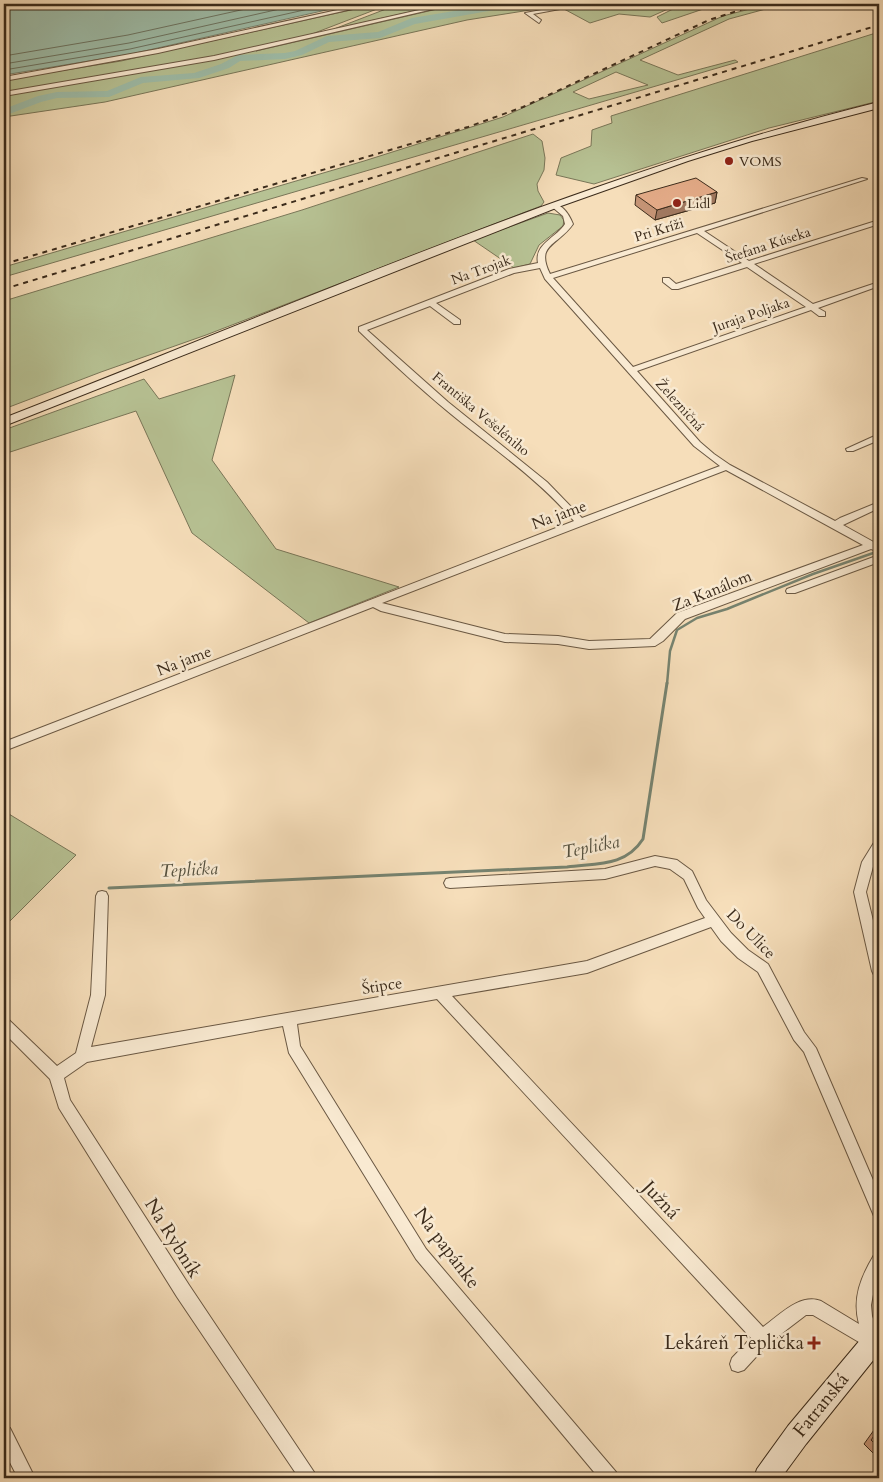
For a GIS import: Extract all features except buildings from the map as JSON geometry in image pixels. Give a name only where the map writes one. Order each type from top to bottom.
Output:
[{"type":"main road","points":[[4,422],[553,205],[630,177],[738,142],[879,105]]},
{"type":"main road","name":"Fatranská","points":[[766,1478],[797,1435],[878,1343]]},
{"type":"street","points":[[4,79],[158,51],[371,4]]},
{"type":"street","points":[[4,94],[214,58],[452,4]]},
{"type":"street","points":[[539,21],[528,14],[584,4]]},
{"type":"street","name":"Pri Kríži","points":[[548,277],[864,180]]},
{"type":"street","points":[[541,265],[539,259],[544,247],[563,232],[569,224],[566,215],[553,205]]},
{"type":"street","name":"Štefana Kúseka","points":[[666,280],[675,287],[879,222]]},
{"type":"street","points":[[699,231],[822,314]]},
{"type":"street","name":"Železničná","points":[[541,265],[548,277],[697,444],[727,467],[875,547]]},
{"type":"street","name":"Na Trojak","points":[[362,328],[512,271],[541,265]]},
{"type":"street","name":"Juraja Poljaka","points":[[630,371],[879,284]]},
{"type":"street","points":[[430,302],[456,322]]},
{"type":"street","name":"Františka Vešeléniho","points":[[362,328],[472,426],[534,477],[573,512],[581,523]]},
{"type":"street","points":[[850,449],[879,437]]},
{"type":"street","name":"Na jame","points":[[4,747],[727,467]]},
{"type":"street","points":[[836,526],[843,520],[879,505]]},
{"type":"street","name":"Za Kanálom","points":[[374,603],[381,607],[505,638],[558,640],[589,645],[651,643],[658,641],[668,626],[681,616],[875,547]]},
{"type":"street","points":[[791,591],[879,558]]},
{"type":"street","points":[[879,845],[868,862],[860,892],[879,971]]},
{"type":"street","name":"Do Ulice","points":[[450,883],[605,874],[655,861],[664,861],[681,868],[688,875],[702,904],[713,921],[743,954],[763,968],[781,999],[799,1036],[809,1048],[879,1211]]},
{"type":"street","points":[[82,1057],[98,995],[102,896]]},
{"type":"street","name":"Štipce","points":[[56,1075],[82,1057],[92,1053],[441,994],[587,967],[713,921]]},
{"type":"street","name":"Južná","points":[[441,994],[762,1338]]},
{"type":"street","name":"Na papánke","points":[[289,1019],[294,1048],[421,1254],[610,1478]]},
{"type":"street","name":"Na Rybník","points":[[4,1024],[56,1075],[64,1103],[183,1291],[309,1478]]},
{"type":"street","points":[[878,1343],[862,1310],[868,1277],[879,1260]]},
{"type":"street","points":[[738,1364],[762,1338],[804,1307],[815,1307],[878,1343]]},
{"type":"street","points":[[4,1434],[28,1478]]},
{"type":"shaded area","points":[[378,4],[390,4],[312,34],[256,51],[459,4],[568,4],[467,20],[105,102],[4,117],[4,80],[121,61]]},
{"type":"shaded area","points":[[399,4],[445,4],[334,29]]},
{"type":"shaded area","points":[[602,4],[662,4],[668,6],[668,9],[650,17],[619,14],[590,23],[564,9]]},
{"type":"shaded area","points":[[677,4],[718,4],[662,23],[657,17],[675,8]]},
{"type":"shaded area","points":[[769,4],[784,4],[729,19],[640,60],[678,75],[735,60],[738,62],[4,277],[4,267],[364,161],[503,117],[723,16]],"holes":[[[616,72],[648,85],[589,99],[573,92]]]},
{"type":"shaded area","points":[[879,32],[879,101],[769,128],[594,184],[556,175],[561,158],[591,146],[592,130],[612,123],[611,116]]},
{"type":"shaded area","points":[[533,134],[542,141],[545,158],[544,170],[537,184],[538,191],[544,202],[541,206],[206,335],[4,409],[4,301],[302,210]]},
{"type":"shaded area","points":[[548,213],[560,215],[564,220],[563,226],[539,245],[530,264],[514,268],[473,240]]},
{"type":"shaded area","points":[[235,375],[212,460],[276,549],[399,587],[309,623],[192,533],[136,411],[4,454],[4,430],[144,379],[159,399]]},
{"type":"shaded area","points":[[4,811],[76,855],[4,927]]},
{"type":"water","points":[[4,4],[353,4],[131,54],[4,75]]},
{"type":"waterway","points":[[4,113],[38,99],[57,95],[109,94],[141,80],[195,76],[225,66],[238,58],[285,56],[298,53],[327,39],[380,35],[412,21],[512,4]]},
{"type":"waterway","name":"Teplička","points":[[667,684],[670,651],[677,630],[697,618],[727,609],[813,574],[879,551]]},
{"type":"waterway","name":"Teplička","points":[[109,888],[567,867],[599,864],[619,859],[628,855],[643,839],[667,683]]},
{"type":"railway","points":[[4,264],[468,127],[523,107],[709,20],[759,4]]},
{"type":"railway","points":[[4,289],[879,25]]},
{"type":"place","name":"VOMS","points":[[729,161]]},
{"type":"place","name":"Lidl","points":[[677,203]]},
{"type":"place","name":"Lekáreň Teplička","points":[[814,1343]]}]
